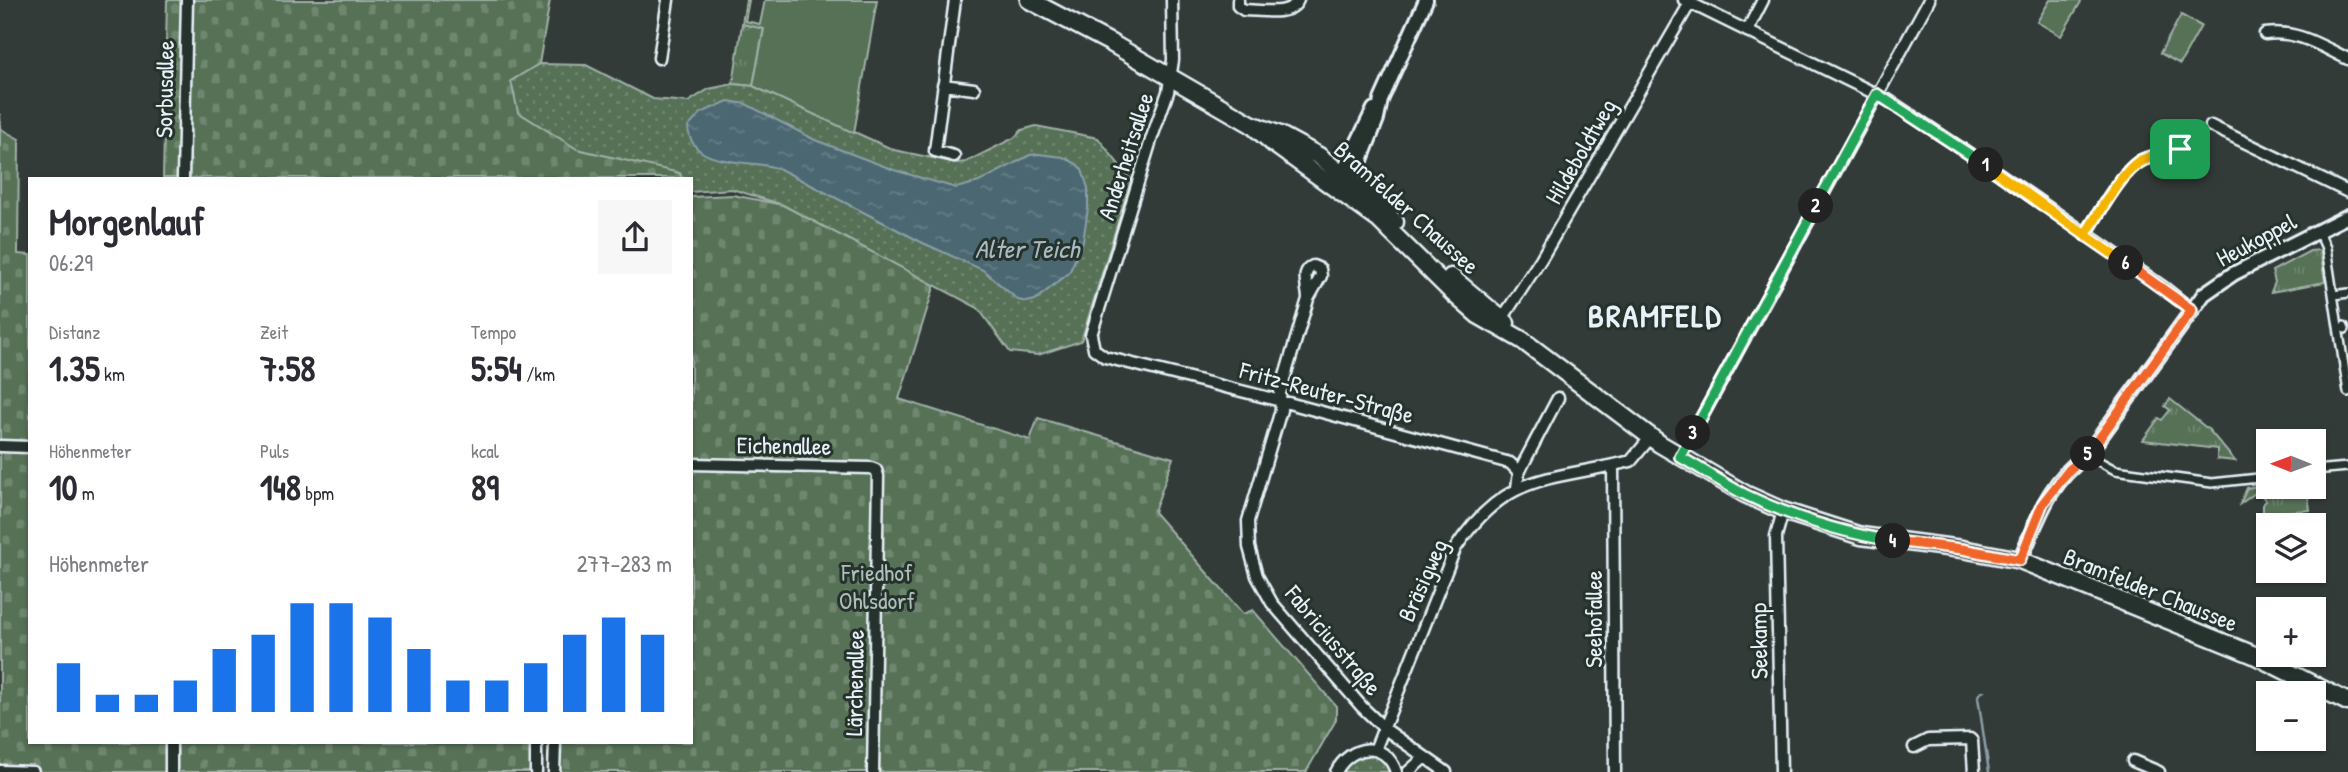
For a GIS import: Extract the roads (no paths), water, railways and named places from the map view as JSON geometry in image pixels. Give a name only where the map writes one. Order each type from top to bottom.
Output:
[{"type":"main road","name":"Bramfelder Chaussee","points":[[1029,0],[1171,77],[1251,124],[1274,144],[1343,181],[1502,319],[1522,340],[1650,438],[1745,494],[1783,510],[1861,536],[1962,549],[2020,560],[2254,655],[2348,701]]},
{"type":"main road","name":"Bramfelder Chaussee","points":[[1343,181],[1379,220],[1471,309],[1522,340]]},
{"type":"street","name":"Sorbusallee","points":[[183,177],[187,0]]},
{"type":"street","points":[[659,58],[668,0]]},
{"type":"street","points":[[954,156],[935,151],[955,0]]},
{"type":"street","name":"Anderheitsallee","points":[[1105,357],[1094,349],[1091,335],[1168,92],[1173,60],[1172,0]]},
{"type":"street","points":[[1238,0],[1238,6],[1244,10],[1289,10],[1298,0]]},
{"type":"street","points":[[1747,31],[1763,0]]},
{"type":"street","points":[[1343,181],[1377,119],[1381,100],[1423,1]]},
{"type":"street","points":[[1687,1],[1877,94],[1989,166],[2192,310]]},
{"type":"street","name":"Hildeboldtweg","points":[[1502,319],[1541,259],[1687,1]]},
{"type":"street","points":[[1680,457],[1926,1]]},
{"type":"street","points":[[2265,34],[2277,32],[2297,35],[2348,59]]},
{"type":"street","points":[[943,85],[974,89]]},
{"type":"street","points":[[2211,126],[2348,192]]},
{"type":"street","points":[[2085,235],[2127,171],[2140,161],[2154,157]]},
{"type":"street","name":"Heukoppel","points":[[2020,560],[2043,503],[2069,470],[2087,456],[2192,310],[2214,286],[2348,216]]},
{"type":"street","points":[[2318,230],[2326,247],[2334,295],[2344,327],[2348,392]]},
{"type":"street","points":[[2334,295],[2348,292]]},
{"type":"street","name":"Fabriciusstraße","points":[[1308,299],[1280,393],[1281,410],[1248,521],[1249,547],[1257,576],[1272,603],[1362,707],[1385,729],[1446,772]]},
{"type":"street","name":"Fritz-Reuter-Straße","points":[[1105,357],[1510,463],[1519,472]]},
{"type":"street","points":[[1517,488],[1519,472],[1558,398]]},
{"type":"street","name":"Bräsigweg","points":[[1375,750],[1455,549],[1472,524],[1517,488],[1546,477],[1631,461],[1650,438]]},
{"type":"street","points":[[0,446],[28,447]]},
{"type":"street","points":[[2087,456],[2115,470],[2213,483],[2256,478]]},
{"type":"street","name":"Eichenallee","points":[[693,464],[876,470]]},
{"type":"street","name":"Seehofallee","points":[[1613,466],[1615,772]]},
{"type":"street","points":[[2326,469],[2348,467]]},
{"type":"street","name":"Lärchenallee","points":[[873,772],[876,470]]},
{"type":"street","name":"Seekamp","points":[[1781,772],[1776,537],[1783,510]]},
{"type":"street","points":[[1914,747],[1928,740],[1970,738],[1974,772]]},
{"type":"street","points":[[171,744],[171,772]]},
{"type":"street","points":[[536,744],[536,772]]},
{"type":"street","points":[[554,772],[555,744]]},
{"type":"street","points":[[1336,772],[1344,759],[1367,749],[1375,750],[1392,762],[1396,772]]},
{"type":"street","points":[[1408,772],[1425,757]]},
{"type":"street","points":[[2133,761],[2159,772]]},
{"type":"street","points":[[0,771],[33,772]]},
{"type":"water","name":"Alter Teich","points":[[728,101],[746,104],[815,140],[894,170],[956,188],[979,182],[1030,155],[1063,157],[1077,164],[1082,170],[1088,188],[1083,242],[1069,273],[1035,300],[1018,300],[983,270],[923,243],[780,169],[711,157],[700,151],[692,141],[688,127],[701,113]]},
{"type":"waterway","points":[[1984,691],[1978,697],[1989,772]]},
{"type":"district","name":"BRAMFELD","points":[[1655,315]]},
{"type":"park label","name":"Friedhof Ohlsdorf","points":[[877,586]]}]
